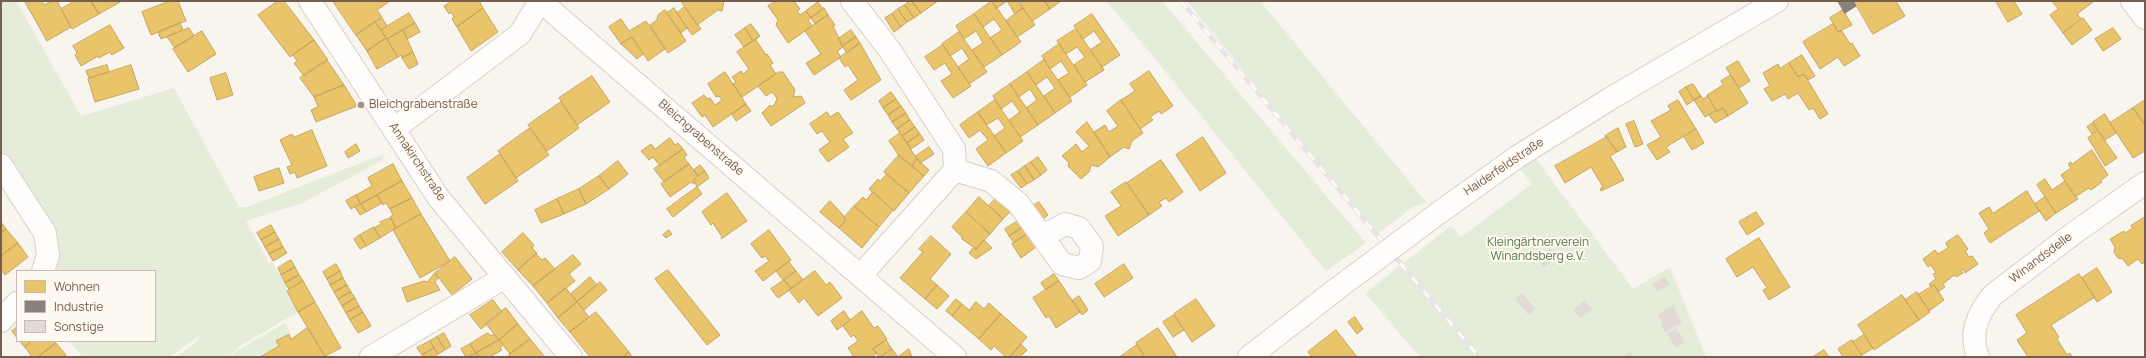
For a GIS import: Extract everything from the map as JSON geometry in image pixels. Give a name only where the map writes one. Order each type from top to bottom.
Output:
[{"type":"street","name":"Annakirchstraße","points":[[310,1],[438,197],[571,357]]},
{"type":"street","name":"Bleichgrabenstraße","points":[[394,129],[520,34],[540,1],[862,275],[955,357]]},
{"type":"street","points":[[852,1],[889,50],[954,149],[955,170],[862,275]]},
{"type":"street","name":"Haiderfeldstraße","points":[[1249,357],[1338,288],[1517,157],[1612,97],[1777,1]]},
{"type":"street","points":[[2132,1],[2145,18]]},
{"type":"street","points":[[1,165],[45,233],[48,255],[43,270]]},
{"type":"street","points":[[955,170],[991,181],[1018,203],[1042,233]]},
{"type":"street","name":"Winandsdelle","points":[[1978,357],[1973,341],[1973,333],[1986,304],[1993,295],[2145,183]]},
{"type":"street","points":[[385,353],[505,278]]},
{"type":"street","points":[[1,321],[16,304]]},
{"type":"green space","points":[[1,1],[16,1],[81,116],[174,88],[239,207],[247,207],[384,154],[383,160],[302,203],[246,221],[269,263],[272,262],[287,288],[285,290],[298,312],[238,347],[229,357],[177,357],[199,340],[197,337],[170,357],[83,357],[70,342],[156,342],[156,270],[51,270],[1,155]]},
{"type":"green space","points":[[1106,1],[1162,1],[1366,243],[1326,271],[1148,50]]},
{"type":"green space","points":[[1187,1],[1260,1],[1427,203],[1413,207],[1376,235]]},
{"type":"green space","name":"Kleingärtnerverein Winandsberg e.V.","points":[[1520,138],[1633,289],[1670,267],[1706,357],[1420,357],[1365,293],[1451,226],[1461,237],[1532,184],[1518,166]]},
{"type":"green space","points":[[285,323],[290,332],[275,341],[278,346],[258,357],[232,357],[236,351]]},
{"type":"building: Wohnen","points":[[42,1],[44,5],[52,1],[57,1],[71,27],[47,41],[25,2]]},
{"type":"building: Wohnen","points":[[75,1],[91,1],[99,14],[72,29],[61,9]]},
{"type":"building: Wohnen","points":[[91,1],[122,1],[99,14]]},
{"type":"building: Wohnen","points":[[170,1],[178,1],[186,21],[151,35],[142,12]]},
{"type":"building: Wohnen","points":[[278,1],[284,1],[314,40],[290,57],[258,15]]},
{"type":"building: Wohnen","points":[[333,1],[390,1],[377,10],[382,17],[356,35]]},
{"type":"building: Wohnen","points":[[448,1],[479,1],[483,8],[457,27],[452,19],[454,17],[451,12],[449,14],[444,6],[449,3]]},
{"type":"building: Wohnen","points":[[686,1],[724,1],[722,11],[718,10],[697,25],[682,3]]},
{"type":"building: Wohnen","points":[[776,1],[794,1],[800,9],[797,11],[800,15],[806,11],[811,18],[808,20],[812,26],[788,43],[776,25],[778,20],[768,6]]},
{"type":"building: Wohnen","points":[[912,1],[921,13],[914,18],[905,5]]},
{"type":"building: Wohnen","points":[[912,1],[938,1],[921,13]]},
{"type":"building: Wohnen","points":[[992,1],[1021,42],[1002,55],[990,38],[1002,30],[994,19],[983,27],[974,14]]},
{"type":"building: Wohnen","points":[[992,1],[1007,1],[997,8]]},
{"type":"building: Wohnen","points":[[1007,1],[1018,1],[1023,8],[1015,14]]},
{"type":"building: Wohnen","points":[[1024,1],[1045,1],[1050,9],[1032,21],[1020,4]]},
{"type":"building: Wohnen","points":[[1045,1],[1061,1],[1050,9]]},
{"type":"building: Wohnen","points":[[1854,1],[1896,1],[1905,16],[1873,34]]},
{"type":"building: Wohnen","points":[[1996,1],[2014,1],[2022,14],[2008,22]]},
{"type":"building: Wohnen","points":[[2052,1],[2093,2],[2077,14],[2081,19],[2063,33],[2050,15],[2058,9]]},
{"type":"building: Wohnen","points":[[818,2],[823,9],[811,18],[806,11]]},
{"type":"building: Wohnen","points":[[905,5],[914,18],[907,22],[898,9]]},
{"type":"building: Wohnen","points":[[685,7],[701,29],[692,35],[677,13]]},
{"type":"building: Wohnen","points":[[483,8],[498,32],[471,51],[457,27]]},
{"type":"building: Wohnen","points":[[674,8],[687,28],[681,33],[667,13]]},
{"type":"building: Wohnen","points":[[824,8],[828,15],[815,24],[811,18]]},
{"type":"building: Wohnen","points":[[1023,8],[1035,25],[1017,37],[1006,21]]},
{"type":"building: Wohnen","points":[[898,9],[907,22],[901,27],[892,14]]},
{"type":"building: Wohnen","points":[[665,10],[686,41],[668,53],[650,25],[657,20],[658,15]]},
{"type":"building: Wohnen","points":[[1843,10],[1852,25],[1838,32],[1830,18]]},
{"type":"building: Wohnen","points":[[409,13],[415,23],[387,39],[381,30]]},
{"type":"building: Wohnen","points":[[892,14],[901,27],[894,32],[885,18]]},
{"type":"building: Wohnen","points":[[974,14],[1002,55],[984,67],[972,50],[983,43],[976,31],[964,39],[956,26]]},
{"type":"building: Wohnen","points":[[1092,14],[1120,55],[1102,67],[1090,50],[1102,42],[1094,31],[1083,39],[1074,26]]},
{"type":"building: Wohnen","points":[[828,15],[835,25],[833,26],[843,47],[837,51],[841,57],[814,75],[806,63],[821,54],[805,31]]},
{"type":"building: Wohnen","points":[[382,18],[387,26],[381,30],[376,23]]},
{"type":"building: Wohnen","points":[[2083,18],[2092,30],[2072,45],[2063,33]]},
{"type":"building: Wohnen","points":[[621,19],[629,31],[646,21],[665,49],[648,61],[632,37],[621,44],[609,27]]},
{"type":"building: Wohnen","points":[[375,22],[386,38],[367,51],[356,35]]},
{"type":"building: Wohnen","points":[[180,23],[183,30],[161,39],[158,32]]},
{"type":"building: Wohnen","points":[[415,23],[420,32],[407,39],[403,30]]},
{"type":"building: Wohnen","points":[[751,24],[760,36],[753,41],[745,28]]},
{"type":"building: Wohnen","points":[[1833,24],[1838,32],[1842,31],[1860,56],[1844,66],[1838,57],[1820,69],[1803,42]]},
{"type":"building: Wohnen","points":[[110,25],[124,48],[112,55],[110,52],[99,58],[98,56],[81,66],[75,55],[77,53],[73,46]]},
{"type":"building: Wohnen","points":[[189,28],[194,36],[175,48],[167,37]]},
{"type":"building: Wohnen","points":[[745,28],[753,41],[744,47],[735,35]]},
{"type":"building: Wohnen","points":[[2113,28],[2121,39],[2103,51],[2095,39]]},
{"type":"building: Wohnen","points":[[1076,29],[1104,70],[1085,82],[1074,65],[1085,57],[1077,47],[1066,54],[1057,41]]},
{"type":"building: Wohnen","points":[[403,30],[413,52],[402,58],[401,55],[398,57],[387,39]]},
{"type":"building: Wohnen","points":[[851,30],[856,37],[842,46],[838,39]]},
{"type":"building: Wohnen","points":[[202,31],[216,54],[188,72],[173,49]]},
{"type":"building: Wohnen","points":[[959,32],[987,72],[969,84],[958,67],[969,59],[962,48],[950,56],[942,44]]},
{"type":"building: Wohnen","points":[[632,37],[643,54],[637,59],[621,44]]},
{"type":"building: Wohnen","points":[[856,37],[860,43],[847,53],[842,46]]},
{"type":"building: Wohnen","points":[[386,38],[398,57],[377,69],[367,51]]},
{"type":"building: Wohnen","points":[[757,38],[756,40],[773,63],[770,65],[776,74],[742,97],[733,84],[736,82],[732,77],[741,71],[743,74],[749,69],[737,52]]},
{"type":"building: Wohnen","points":[[314,40],[328,60],[304,76],[294,63],[297,61],[293,55]]},
{"type":"building: Wohnen","points":[[860,43],[881,80],[851,100],[844,90],[858,80],[848,65],[845,67],[839,58]]},
{"type":"building: Wohnen","points":[[1059,44],[1087,85],[1070,97],[1058,80],[1069,73],[1061,61],[1050,69],[1042,56]]},
{"type":"building: Wohnen","points":[[943,45],[971,86],[953,98],[941,81],[952,74],[945,63],[934,70],[925,57]]},
{"type":"building: Wohnen","points":[[413,52],[418,64],[409,69],[402,58]]},
{"type":"building: Wohnen","points":[[1802,55],[1815,76],[1808,80],[1804,74],[1798,77],[1789,63]]},
{"type":"building: Wohnen","points":[[327,60],[344,85],[314,97],[300,78]]},
{"type":"building: Wohnen","points":[[1044,60],[1072,101],[1055,113],[1044,96],[1055,88],[1047,77],[1036,85],[1027,72]]},
{"type":"building: Wohnen","points":[[1738,61],[1750,81],[1739,88],[1726,68]]},
{"type":"building: Wohnen","points":[[1789,63],[1798,77],[1804,74],[1828,114],[1820,119],[1813,108],[1809,110],[1798,93],[1788,99],[1785,94],[1772,101],[1764,89],[1770,86],[1763,73],[1778,64],[1780,68]]},
{"type":"building: Wohnen","points":[[107,65],[109,72],[89,78],[86,71]]},
{"type":"building: Wohnen","points":[[131,65],[139,89],[95,102],[88,79]]},
{"type":"building: Wohnen","points":[[1149,71],[1173,106],[1161,114],[1159,111],[1150,117],[1153,120],[1140,129],[1121,100],[1135,91],[1130,84]]},
{"type":"building: Wohnen","points":[[725,72],[746,104],[713,127],[705,115],[702,117],[692,103],[704,95],[707,99],[710,98],[715,105],[722,100],[719,96],[716,97],[708,84]]},
{"type":"building: Wohnen","points":[[779,72],[783,72],[795,90],[793,97],[801,96],[805,103],[771,126],[762,113],[770,105],[771,107],[775,104],[777,98],[772,92],[766,96],[758,86]]},
{"type":"building: Wohnen","points":[[1027,72],[1055,113],[1038,125],[1026,108],[1037,100],[1030,89],[1019,97],[1010,84]]},
{"type":"building: Wohnen","points":[[226,73],[233,95],[217,100],[210,78]]},
{"type":"building: Wohnen","points":[[1731,75],[1748,103],[1728,116],[1723,108],[1717,112],[1707,95],[1723,85],[1721,81]]},
{"type":"building: Wohnen","points":[[592,76],[610,102],[577,125],[559,98]]},
{"type":"building: Wohnen","points":[[1010,84],[1038,125],[1020,137],[1009,120],[1020,112],[1012,101],[1001,109],[993,96]]},
{"type":"building: Wohnen","points":[[1693,84],[1701,96],[1694,100],[1686,87]]},
{"type":"building: Wohnen","points":[[344,85],[357,106],[316,122],[311,110],[318,107],[314,97]]},
{"type":"building: Wohnen","points":[[1686,87],[1694,100],[1687,105],[1679,92]]},
{"type":"building: Wohnen","points":[[891,92],[896,99],[883,108],[879,101]]},
{"type":"building: Wohnen","points":[[1701,96],[1703,99],[1708,96],[1716,110],[1705,117],[1694,100]]},
{"type":"building: Wohnen","points":[[896,99],[901,106],[888,115],[883,108]]},
{"type":"building: Wohnen","points":[[995,100],[1023,141],[1006,153],[994,136],[1005,128],[998,118],[986,125],[978,112]]},
{"type":"building: Wohnen","points":[[1121,100],[1143,133],[1132,141],[1129,149],[1124,147],[1110,157],[1094,132],[1105,125],[1109,132],[1118,126],[1107,111]]},
{"type":"building: Wohnen","points":[[1678,100],[1696,129],[1666,147],[1670,152],[1657,160],[1647,145],[1661,137],[1651,121],[1671,110],[1668,106]]},
{"type":"building: Wohnen","points":[[2145,100],[2145,125],[2133,108]]},
{"type":"building: Wohnen","points":[[561,102],[579,128],[547,151],[528,125]]},
{"type":"building: Wohnen","points":[[746,104],[751,111],[736,121],[732,114]]},
{"type":"building: Wohnen","points":[[901,106],[906,113],[892,122],[888,115]]},
{"type":"building: Wohnen","points":[[1723,108],[1728,116],[1715,123],[1709,115]]},
{"type":"building: Wohnen","points":[[2133,108],[2145,125],[2145,151],[2133,158],[2110,123]]},
{"type":"building: Wohnen","points":[[827,112],[830,117],[838,112],[853,133],[843,139],[849,147],[828,162],[819,150],[830,142],[822,131],[817,134],[810,124]]},
{"type":"building: Wohnen","points":[[978,112],[1006,153],[988,166],[976,149],[988,140],[980,130],[969,138],[960,125]]},
{"type":"building: Wohnen","points":[[906,113],[910,120],[897,129],[892,122]]},
{"type":"building: Wohnen","points":[[2105,114],[2116,133],[2105,140],[2093,122]]},
{"type":"building: Wohnen","points":[[910,120],[915,127],[902,136],[897,129]]},
{"type":"building: Wohnen","points":[[1634,121],[1643,144],[1635,147],[1626,124]]},
{"type":"building: Wohnen","points":[[1087,122],[1110,157],[1098,167],[1091,165],[1089,172],[1081,179],[1068,166],[1069,163],[1062,156],[1076,144],[1082,152],[1089,146],[1076,132]]},
{"type":"building: Wohnen","points":[[2093,123],[2097,130],[2092,134],[2087,127]]},
{"type":"building: Wohnen","points":[[915,127],[920,134],[907,143],[902,136]]},
{"type":"building: Wohnen","points":[[530,128],[549,155],[516,178],[498,151]]},
{"type":"building: Wohnen","points":[[1618,128],[1626,147],[1617,152],[1605,136]]},
{"type":"building: Wohnen","points":[[1696,129],[1704,143],[1692,150],[1684,137]]},
{"type":"building: Wohnen","points":[[312,130],[327,166],[297,178],[295,172],[290,174],[287,167],[292,165],[280,140],[292,134],[294,137]]},
{"type":"building: Wohnen","points":[[2098,131],[2117,158],[2105,166],[2088,138]]},
{"type":"building: Wohnen","points":[[900,133],[917,159],[912,166],[899,156],[889,141]]},
{"type":"building: Wohnen","points":[[920,134],[924,140],[911,149],[907,143]]},
{"type":"building: Wohnen","points":[[1203,137],[1226,173],[1200,191],[1176,155]]},
{"type":"building: Wohnen","points":[[1607,137],[1617,152],[1610,156],[1624,180],[1601,191],[1600,189],[1603,187],[1591,167],[1565,183],[1555,166]]},
{"type":"building: Wohnen","points":[[670,138],[675,145],[678,143],[683,149],[660,166],[653,157],[649,160],[641,151],[651,144],[655,149]]},
{"type":"building: Wohnen","points":[[356,144],[360,151],[348,158],[345,152]]},
{"type":"building: Wohnen","points":[[929,147],[934,154],[920,163],[916,156]]},
{"type":"building: Wohnen","points":[[683,149],[687,155],[684,158],[689,164],[664,182],[654,169]]},
{"type":"building: Wohnen","points":[[2092,150],[2108,175],[2100,181],[2102,182],[2091,190],[2089,188],[2075,197],[2061,175],[2071,168],[2068,164],[2071,162],[2072,164]]},
{"type":"building: Wohnen","points":[[500,154],[518,181],[485,204],[467,178]]},
{"type":"building: Wohnen","points":[[899,155],[924,176],[909,193],[884,172]]},
{"type":"building: Wohnen","points":[[1038,157],[1047,170],[1041,175],[1031,162]]},
{"type":"building: Wohnen","points":[[917,159],[929,170],[924,176],[912,166]]},
{"type":"building: Wohnen","points":[[1161,160],[1183,192],[1169,202],[1166,198],[1159,202],[1162,206],[1149,215],[1127,183]]},
{"type":"building: Wohnen","points":[[618,161],[628,174],[609,189],[599,176]]},
{"type":"building: Wohnen","points":[[1031,162],[1041,175],[1034,180],[1025,166]]},
{"type":"building: Wohnen","points":[[393,164],[402,181],[361,204],[356,195],[372,186],[368,178]]},
{"type":"building: Wohnen","points":[[689,164],[698,176],[694,180],[694,184],[691,182],[670,197],[661,184]]},
{"type":"building: Wohnen","points":[[700,165],[705,171],[698,176],[694,170]]},
{"type":"building: Wohnen","points":[[1025,166],[1034,180],[1027,184],[1018,171]]},
{"type":"building: Wohnen","points":[[279,168],[284,183],[259,191],[254,177]]},
{"type":"building: Wohnen","points":[[705,171],[709,178],[697,187],[694,180]]},
{"type":"building: Wohnen","points":[[1018,171],[1027,184],[1021,188],[1011,175]]},
{"type":"building: Wohnen","points":[[887,174],[909,193],[894,211],[869,189],[878,179],[880,181]]},
{"type":"building: Wohnen","points":[[599,176],[609,189],[586,204],[579,189]]},
{"type":"building: Wohnen","points":[[2045,179],[2052,190],[2065,181],[2078,199],[2056,213],[2037,185]]},
{"type":"building: Wohnen","points":[[402,181],[412,198],[390,209],[386,203],[383,205],[377,195]]},
{"type":"building: Wohnen","points":[[1126,182],[1149,215],[1118,236],[1105,216],[1121,206],[1111,192]]},
{"type":"building: Wohnen","points":[[697,187],[702,194],[673,217],[667,209]]},
{"type":"building: Wohnen","points":[[579,189],[586,204],[564,214],[557,199]]},
{"type":"building: Wohnen","points":[[2027,191],[2039,211],[1990,243],[1984,233],[1989,229],[1979,213],[1989,207],[1993,213]]},
{"type":"building: Wohnen","points":[[873,192],[893,210],[879,227],[854,206],[863,197],[866,200]]},
{"type":"building: Wohnen","points":[[727,193],[747,221],[721,239],[722,237],[713,223],[711,225],[702,212]]},
{"type":"building: Wohnen","points":[[356,195],[360,204],[351,209],[346,201]]},
{"type":"building: Wohnen","points":[[377,195],[382,203],[366,212],[361,204]]},
{"type":"building: Wohnen","points":[[979,197],[1003,219],[990,234],[966,212]]},
{"type":"building: Wohnen","points":[[2045,197],[2056,213],[2046,221],[2035,204]]},
{"type":"building: Wohnen","points":[[412,198],[421,214],[396,228],[390,217],[393,215],[390,209]]},
{"type":"building: Wohnen","points":[[996,198],[1011,211],[1003,219],[989,206]]},
{"type":"building: Wohnen","points":[[557,199],[564,214],[541,223],[535,210]]},
{"type":"building: Wohnen","points":[[830,201],[846,220],[839,228],[820,212]]},
{"type":"building: Wohnen","points":[[1039,202],[1048,215],[1042,220],[1033,206]]},
{"type":"building: Wohnen","points":[[361,204],[366,212],[360,215],[355,207]]},
{"type":"building: Wohnen","points":[[854,206],[879,227],[862,248],[839,228],[846,220],[844,218]]},
{"type":"building: Wohnen","points":[[966,212],[990,234],[976,249],[962,239],[962,237],[952,227]]},
{"type":"building: Wohnen","points":[[1756,212],[1764,224],[1747,235],[1739,222]]},
{"type":"building: Wohnen","points":[[421,214],[450,261],[420,278],[393,230]]},
{"type":"building: Wohnen","points":[[2145,217],[2145,262],[2142,264],[2138,259],[2128,266],[2123,259],[2118,258],[2114,252],[2115,247],[2110,239],[2133,228],[2131,226]]},
{"type":"building: Wohnen","points":[[391,218],[396,228],[380,238],[374,228],[381,224],[380,222]]},
{"type":"building: Wohnen","points":[[1018,221],[1023,227],[1009,236],[1005,229]]},
{"type":"building: Wohnen","points":[[1,222],[6,229],[1,233]]},
{"type":"building: Wohnen","points":[[271,225],[275,232],[261,240],[257,233]]},
{"type":"building: Wohnen","points":[[374,227],[380,238],[366,246],[360,235]]},
{"type":"building: Wohnen","points":[[1023,227],[1027,234],[1014,243],[1009,236]]},
{"type":"building: Wohnen","points":[[6,229],[18,243],[1,256],[1,233]]},
{"type":"building: Wohnen","points":[[669,230],[672,234],[666,238],[663,235]]},
{"type":"building: Wohnen","points":[[769,230],[791,260],[763,281],[755,271],[769,261],[765,256],[762,258],[751,244]]},
{"type":"building: Wohnen","points":[[275,232],[279,239],[265,247],[261,240]]},
{"type":"building: Wohnen","points":[[523,233],[534,245],[532,248],[537,253],[518,270],[502,252]]},
{"type":"building: Wohnen","points":[[1027,234],[1036,247],[1021,258],[1012,244]]},
{"type":"building: Wohnen","points":[[360,235],[366,246],[360,249],[354,239]]},
{"type":"building: Wohnen","points":[[1958,235],[1968,249],[1965,251],[1969,257],[1972,256],[1978,264],[1965,273],[1963,269],[1961,271],[1963,273],[1956,277],[1955,275],[1953,276],[1943,284],[1945,287],[1938,292],[1934,285],[1931,287],[1929,284],[1936,279],[1933,274],[1936,273],[1931,265],[1928,267],[1923,259],[1935,250],[1938,254],[1948,248],[1946,243]]},
{"type":"building: Wohnen","points":[[931,236],[951,254],[930,279],[937,285],[925,299],[900,278],[923,252],[919,249]]},
{"type":"building: Wohnen","points":[[1759,238],[1790,287],[1769,300],[1763,290],[1767,288],[1753,267],[1737,277],[1726,259]]},
{"type":"building: Wohnen","points":[[279,239],[283,247],[269,254],[265,247]]},
{"type":"building: Wohnen","points":[[984,240],[992,248],[976,259],[969,253],[974,247],[976,249]]},
{"type":"building: Wohnen","points":[[18,243],[28,257],[5,275],[1,270],[1,256]]},
{"type":"building: Wohnen","points":[[283,247],[287,253],[273,261],[269,254]]},
{"type":"building: Wohnen","points":[[536,254],[542,260],[545,258],[555,269],[533,286],[518,270]]},
{"type":"building: Wohnen","points":[[573,255],[581,264],[569,274],[575,281],[547,303],[533,286]]},
{"type":"building: Wohnen","points":[[455,257],[472,279],[452,295],[435,273]]},
{"type":"building: Wohnen","points":[[291,260],[295,267],[281,275],[278,268]]},
{"type":"building: Wohnen","points":[[789,262],[796,271],[783,280],[776,271]]},
{"type":"building: Wohnen","points":[[336,264],[340,271],[327,279],[323,272]]},
{"type":"building: Wohnen","points":[[1124,264],[1133,278],[1104,297],[1095,284]]},
{"type":"building: Wohnen","points":[[295,267],[299,275],[285,283],[281,275]]},
{"type":"building: Wohnen","points":[[2097,268],[2112,292],[2097,302],[2082,278]]},
{"type":"building: Wohnen","points":[[668,270],[720,335],[707,345],[655,279]]},
{"type":"building: Wohnen","points":[[340,271],[343,278],[330,285],[327,279]]},
{"type":"building: Wohnen","points":[[796,271],[803,280],[791,289],[784,280]]},
{"type":"building: Wohnen","points":[[815,271],[826,285],[830,282],[842,298],[818,316],[804,298],[799,303],[789,290]]},
{"type":"building: Wohnen","points":[[435,273],[438,278],[435,282],[440,290],[407,302],[402,288],[424,281],[427,282]]},
{"type":"building: Wohnen","points":[[1054,274],[1059,281],[1046,290],[1041,283]]},
{"type":"building: Wohnen","points":[[2079,274],[2095,297],[2051,325],[2059,337],[2057,339],[2067,355],[2070,353],[2072,357],[2028,357],[2017,340],[2027,333],[2016,315]]},
{"type":"building: Wohnen","points":[[299,275],[303,281],[289,289],[285,283]]},
{"type":"building: Wohnen","points":[[590,277],[597,285],[577,302],[571,294]]},
{"type":"building: Wohnen","points":[[343,278],[347,285],[334,292],[330,285]]},
{"type":"building: Wohnen","points":[[784,280],[791,289],[778,298],[771,289]]},
{"type":"building: Wohnen","points":[[303,281],[315,302],[298,312],[287,291]]},
{"type":"building: Wohnen","points":[[1059,281],[1080,312],[1056,328],[1049,316],[1046,318],[1033,298]]},
{"type":"building: Wohnen","points":[[600,282],[607,290],[584,310],[577,302]]},
{"type":"building: Wohnen","points":[[347,285],[351,292],[338,299],[334,292]]},
{"type":"building: Wohnen","points":[[937,285],[949,296],[937,309],[925,299]]},
{"type":"building: Wohnen","points":[[1934,285],[1944,300],[1929,311],[1918,295]]},
{"type":"building: Wohnen","points":[[566,288],[577,302],[558,318],[547,303]]},
{"type":"building: Wohnen","points":[[351,292],[355,298],[342,306],[338,299]]},
{"type":"building: Wohnen","points":[[1917,292],[1930,312],[1919,320],[1905,300]]},
{"type":"building: Wohnen","points":[[1902,295],[1919,320],[1874,350],[1858,325]]},
{"type":"building: Wohnen","points":[[1079,296],[1088,310],[1082,315],[1072,301]]},
{"type":"building: Wohnen","points":[[355,298],[359,306],[346,313],[342,306]]},
{"type":"building: Wohnen","points":[[956,299],[962,304],[952,316],[946,311]]},
{"type":"building: Wohnen","points":[[1196,299],[1215,326],[1192,342],[1174,314]]},
{"type":"building: Wohnen","points":[[493,300],[502,312],[481,329],[470,315]]},
{"type":"building: Wohnen","points":[[315,302],[341,348],[325,356],[298,312]]},
{"type":"building: Wohnen","points":[[577,302],[589,317],[570,332],[558,318]]},
{"type":"building: Wohnen","points":[[976,302],[984,309],[989,303],[1001,314],[979,339],[952,316],[962,304],[969,310]]},
{"type":"building: Wohnen","points":[[359,306],[363,312],[350,320],[346,313]]},
{"type":"building: Wohnen","points":[[506,308],[518,324],[499,340],[486,324]]},
{"type":"building: Wohnen","points":[[844,311],[850,320],[837,330],[831,321]]},
{"type":"building: Wohnen","points":[[862,311],[874,328],[878,326],[887,339],[873,349],[877,353],[871,357],[854,357],[848,348],[858,341],[854,335],[851,337],[843,326]]},
{"type":"building: Wohnen","points":[[363,312],[371,326],[358,333],[350,320]]},
{"type":"building: Wohnen","points":[[596,312],[629,352],[623,357],[590,357],[570,332]]},
{"type":"building: Wohnen","points":[[1001,314],[1027,337],[1010,357],[1006,357],[994,346],[991,350],[979,339]]},
{"type":"building: Wohnen","points":[[1174,315],[1184,330],[1173,337],[1163,322]]},
{"type":"building: Wohnen","points":[[1355,317],[1363,329],[1357,334],[1348,322]]},
{"type":"building: Wohnen","points":[[518,324],[530,339],[510,354],[499,340]]},
{"type":"building: Wohnen","points":[[16,328],[16,337],[12,331]]},
{"type":"building: Wohnen","points":[[307,328],[325,357],[260,357],[279,346],[276,341],[289,334],[291,339]]},
{"type":"building: Wohnen","points":[[1158,328],[1177,357],[1145,357],[1137,345],[1136,343]]},
{"type":"building: Wohnen","points":[[1336,330],[1357,357],[1312,357],[1308,352]]},
{"type":"building: Wohnen","points":[[444,333],[451,346],[445,350],[437,337]]},
{"type":"building: Wohnen","points":[[488,333],[491,336],[494,334],[499,340],[476,353],[470,344]]},
{"type":"building: Wohnen","points":[[1864,335],[1873,348],[1862,355],[1853,342]]},
{"type":"building: Wohnen","points":[[437,337],[445,350],[438,354],[430,341]]},
{"type":"building: Wohnen","points":[[530,339],[545,357],[507,357],[510,354]]},
{"type":"building: Wohnen","points":[[499,340],[503,345],[500,348],[502,350],[490,357],[479,357],[476,353]]},
{"type":"building: Wohnen","points":[[886,340],[892,349],[879,357],[873,349]]},
{"type":"building: Wohnen","points":[[1852,340],[1862,356],[1843,357],[1838,349]]},
{"type":"building: Wohnen","points":[[430,341],[434,348],[422,355],[417,348]]},
{"type":"building: Wohnen","points":[[21,342],[31,342],[25,347]]},
{"type":"building: Wohnen","points":[[31,342],[56,343],[38,357],[32,357],[25,347]]},
{"type":"building: Wohnen","points":[[56,343],[66,355],[64,357],[38,357]]},
{"type":"building: Wohnen","points":[[470,344],[476,353],[466,357],[461,349]]},
{"type":"building: Wohnen","points":[[1021,344],[1027,350],[1020,357],[1010,357]]},
{"type":"building: Wohnen","points":[[1137,345],[1145,357],[1120,357]]},
{"type":"building: Wohnen","points":[[434,348],[438,354],[434,357],[423,357],[422,355]]},
{"type":"building: Wohnen","points":[[892,349],[898,357],[881,357]]},
{"type":"building: Wohnen","points":[[909,349],[912,357],[898,357]]},
{"type":"building: Wohnen","points":[[1824,350],[1829,357],[1813,357]]},
{"type":"building: Wohnen","points":[[629,352],[632,357],[623,357]]},
{"type":"building: Wohnen","points":[[476,353],[479,357],[470,357]]},
{"type":"building: Industrie","points":[[1838,1],[1853,1],[1856,6],[1845,13]]},
{"type":"building: Sonstige","points":[[1550,249],[1556,256],[1544,267],[1537,259]]},
{"type":"building: Sonstige","points":[[1665,278],[1669,284],[1657,291],[1653,285]]},
{"type":"building: Sonstige","points":[[1522,294],[1535,309],[1529,315],[1516,299]]},
{"type":"building: Sonstige","points":[[1585,301],[1592,309],[1581,318],[1574,310]]},
{"type":"building: Sonstige","points":[[1673,306],[1681,323],[1666,332],[1661,324],[1663,323],[1659,315]]},
{"type":"building: Sonstige","points":[[1676,329],[1684,342],[1676,347],[1668,334]]},
{"type":"building: Sonstige","points":[[1630,353],[1633,357],[1624,357]]},
{"type":"railway","points":[[1181,1],[1479,357]]},
{"type":"place","name":"Bleichgrabenstraße","points":[[361,105]]}]
